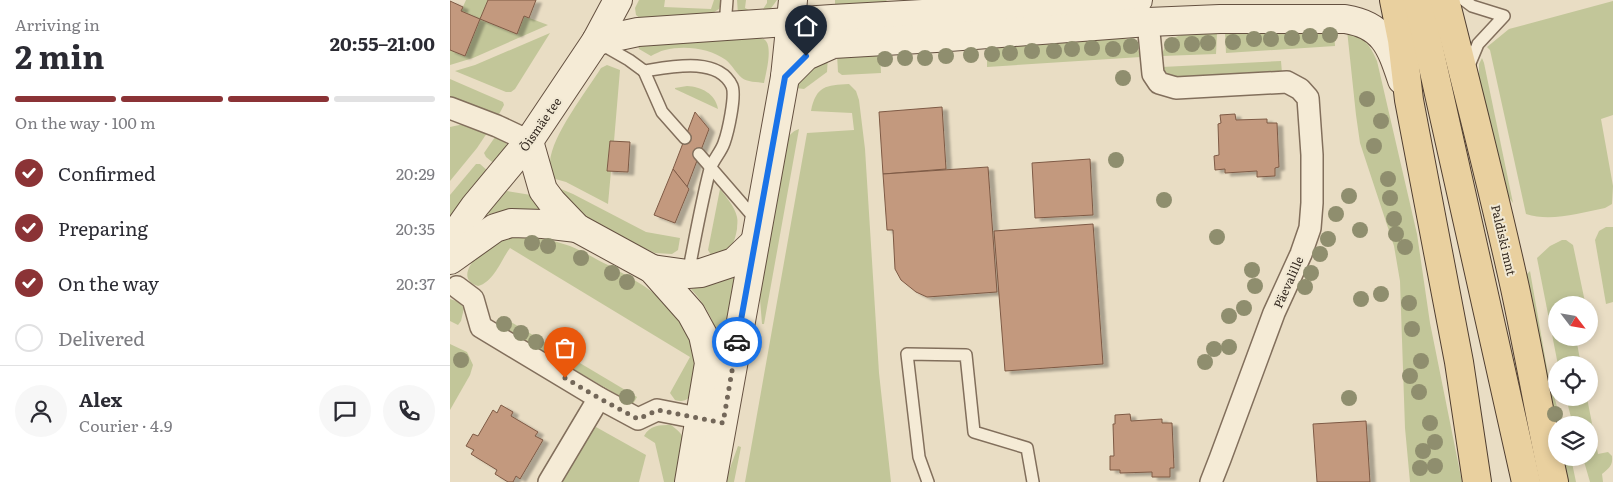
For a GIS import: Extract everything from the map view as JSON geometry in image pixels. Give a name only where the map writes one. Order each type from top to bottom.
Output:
[{"type":"main road","name":"Õismäe tee","points":[[450,241],[475,206],[530,141],[596,41],[618,0]]},
{"type":"main road","points":[[1394,0],[1402,40],[1409,100],[1459,362],[1477,482]]},
{"type":"main road","points":[[1418,0],[1526,482]]},
{"type":"main road","name":"Paldiski mnt","points":[[1444,0],[1465,77],[1515,288],[1554,482]]},
{"type":"main road","points":[[596,41],[726,13],[792,11],[832,19],[1103,4],[1143,11],[1220,19],[1301,10],[1359,21],[1370,26],[1390,47],[1396,59],[1409,100]]},
{"type":"main road","points":[[689,482],[711,421],[757,232],[785,77],[792,11]]},
{"type":"main road","points":[[785,77],[806,56],[832,44],[936,38],[1143,11]]},
{"type":"main road","points":[[530,141],[543,190],[552,202],[577,228],[652,269],[691,313],[703,335],[709,363],[712,482]]},
{"type":"main road","points":[[450,260],[495,228],[511,223],[577,228]]},
{"type":"main road","points":[[652,269],[688,274],[701,273],[734,262],[757,232]]},
{"type":"main road","points":[[1459,362],[1486,430],[1496,482]]},
{"type":"street","name":"Päevalille","points":[[1143,11],[1153,74],[1159,83],[1167,87],[1176,88],[1287,82],[1300,89],[1308,98],[1312,155],[1310,228],[1301,254],[1274,313],[1211,482]]},
{"type":"street","points":[[452,111],[497,126],[530,141]]},
{"type":"street","points":[[457,287],[473,299],[481,327],[599,398],[638,419],[658,410],[711,421]]},
{"type":"street","points":[[549,482],[599,398]]},
{"type":"lane","points":[[1464,0],[1472,6],[1509,15],[1478,44],[1465,77]]},
{"type":"lane","points":[[596,41],[644,71],[662,112],[685,138]]},
{"type":"lane","points":[[644,71],[684,64],[708,68],[724,76],[732,88],[732,100],[724,144],[711,167],[688,274]]},
{"type":"lane","points":[[699,154],[711,167],[757,232]]},
{"type":"lane","points":[[928,482],[919,457],[907,354],[966,355],[974,432],[1027,448],[1032,482]]},
{"type":"green space","points":[[466,0],[488,0],[480,19],[517,34],[524,16],[548,25],[473,58],[450,65],[450,50],[465,56],[480,20],[461,11]]},
{"type":"green space","points":[[639,0],[665,0],[664,7],[711,9],[714,0],[723,0],[719,9],[706,17],[641,19],[636,15],[635,8]]},
{"type":"green space","points":[[737,0],[746,0],[745,8],[749,10],[763,9],[767,0],[777,0],[769,11],[738,14]]},
{"type":"green space","points":[[835,0],[887,0],[882,5],[843,7],[835,4]]},
{"type":"green space","points":[[1613,1],[1613,115],[1601,119],[1613,186],[1612,204],[1605,208],[1565,216],[1545,217],[1526,214],[1490,50],[1487,47],[1509,29]]},
{"type":"green space","points":[[1334,28],[1335,46],[1226,53],[1225,33]]},
{"type":"green space","points":[[1347,30],[1366,42],[1377,61],[1417,234],[1430,323],[1462,482],[1410,482],[1405,428],[1400,281],[1394,246],[1360,143]]},
{"type":"green space","points":[[550,33],[515,89],[511,92],[506,92],[455,71],[475,65]]},
{"type":"green space","points":[[1217,33],[1216,54],[1162,56],[1169,41],[1176,37],[1191,34]]},
{"type":"green space","points":[[757,37],[765,40],[768,48],[764,83],[744,79],[726,60],[705,50],[680,48],[661,51],[651,56],[639,49],[638,46],[641,44]]},
{"type":"green space","points":[[1124,38],[1135,46],[1141,57],[987,67],[987,46]]},
{"type":"green space","points":[[880,52],[881,73],[842,75],[838,72],[837,54]]},
{"type":"green space","points":[[828,56],[827,72],[804,89],[796,88],[799,78]]},
{"type":"green space","points":[[1482,58],[1513,203],[1505,192],[1479,81],[1479,64]]},
{"type":"green space","points":[[1281,61],[1282,73],[1176,80],[1169,76],[1162,67]]},
{"type":"green space","points":[[607,65],[620,70],[614,141],[610,141],[607,170],[611,171],[608,204],[566,182],[552,178],[550,162],[552,151],[563,127],[601,68]]},
{"type":"green space","points":[[450,79],[503,102],[504,105],[497,118],[450,99]]},
{"type":"green space","points":[[849,84],[856,91],[859,100],[865,149],[879,373],[891,482],[745,482],[807,133],[854,130],[852,113],[811,111],[813,103],[823,88]]},
{"type":"green space","points":[[687,86],[707,92],[714,99],[718,109],[675,89]]},
{"type":"green space","points":[[464,124],[487,133],[450,181],[450,127]]},
{"type":"green space","points":[[799,129],[764,324],[762,324],[759,287],[785,142],[793,132]]},
{"type":"green space","points":[[495,137],[505,141],[508,148],[496,165],[484,153]]},
{"type":"green space","points":[[476,164],[480,164],[490,173],[450,217],[450,195]]},
{"type":"green space","points":[[556,187],[646,232],[680,238],[678,250],[672,254],[655,253],[644,248],[584,215]]},
{"type":"green space","points":[[720,189],[736,213],[737,229],[730,248],[722,253],[711,255],[708,250]]},
{"type":"green space","points":[[507,191],[531,195],[543,210],[501,211],[486,215]]},
{"type":"green space","points":[[1606,227],[1613,227],[1613,302],[1606,304],[1595,240],[1599,231]]},
{"type":"green space","points":[[517,236],[551,240],[575,248],[631,278],[665,302],[682,322],[692,341],[694,364],[692,394],[687,400],[675,400],[670,393],[690,357],[510,248],[497,270],[484,284],[478,286],[470,282],[467,276],[468,269],[485,249],[498,241]]},
{"type":"green space","points":[[1562,240],[1566,240],[1573,245],[1584,296],[1548,296],[1548,314],[1537,258],[1550,246]]},
{"type":"green space","points":[[1530,271],[1548,374],[1548,406],[1557,406],[1560,416],[1548,417],[1526,275]]},
{"type":"green space","points":[[736,275],[722,353],[718,335],[711,319],[703,304],[691,289],[718,283]]},
{"type":"green space","points":[[450,299],[459,302],[464,308],[458,325],[450,321]]},
{"type":"green space","points":[[501,316],[637,397],[633,404],[498,325]]},
{"type":"green space","points":[[450,344],[467,352],[473,365],[470,375],[450,410]]},
{"type":"green space","points":[[1554,346],[1577,346],[1579,356],[1556,356]]},
{"type":"green space","points":[[1568,406],[1589,406],[1591,416],[1571,416]]},
{"type":"green space","points":[[671,425],[681,434],[683,441],[676,482],[664,482],[655,443],[644,436],[652,428]]},
{"type":"green space","points":[[596,427],[646,455],[639,482],[562,482],[591,431]]},
{"type":"green space","points":[[738,446],[741,447],[734,482],[725,482]]},
{"type":"green space","points":[[1608,452],[1612,456],[1611,465],[1602,474],[1603,482],[1590,482],[1585,466],[1598,466],[1598,454]]},
{"type":"green space","points":[[1556,466],[1573,466],[1576,482],[1558,482]]},
{"type":"building","points":[[488,0],[536,0],[529,18],[524,16],[517,34],[480,19]]},
{"type":"building","points":[[450,1],[463,7],[461,11],[480,19],[465,56],[450,50]]},
{"type":"building","points":[[942,107],[946,169],[883,174],[879,112]]},
{"type":"building","points":[[695,112],[709,129],[687,187],[673,169]]},
{"type":"building","points":[[1235,114],[1236,120],[1267,119],[1267,123],[1277,123],[1279,167],[1275,168],[1275,176],[1257,177],[1257,171],[1225,173],[1225,169],[1215,170],[1214,156],[1219,155],[1218,124],[1221,123],[1220,115]]},
{"type":"building","points":[[610,141],[630,142],[628,172],[607,171]]},
{"type":"building","points":[[1090,159],[1093,215],[1035,218],[1032,163]]},
{"type":"building","points":[[988,167],[997,292],[927,297],[916,292],[901,280],[895,269],[893,230],[887,230],[883,174]]},
{"type":"building","points":[[673,169],[689,189],[675,223],[654,215]]},
{"type":"building","points":[[1093,224],[1103,364],[1005,371],[994,231]]},
{"type":"building","points":[[501,405],[513,412],[511,416],[538,432],[535,436],[543,440],[520,479],[516,476],[513,482],[508,482],[495,474],[497,470],[471,454],[474,450],[466,446],[473,434],[478,436],[493,410],[497,413]]},
{"type":"building","points":[[1130,414],[1131,421],[1162,419],[1162,423],[1172,423],[1174,468],[1170,468],[1170,477],[1152,477],[1152,472],[1120,473],[1120,470],[1110,470],[1110,456],[1114,456],[1113,424],[1115,424],[1115,415]]},
{"type":"building","points":[[1366,421],[1370,482],[1317,482],[1313,424]]},
{"type":"way so far","points":[[565,378],[638,419],[658,410],[723,423],[737,342]]},
{"type":"route","points":[[737,342],[785,77],[806,56]]}]
